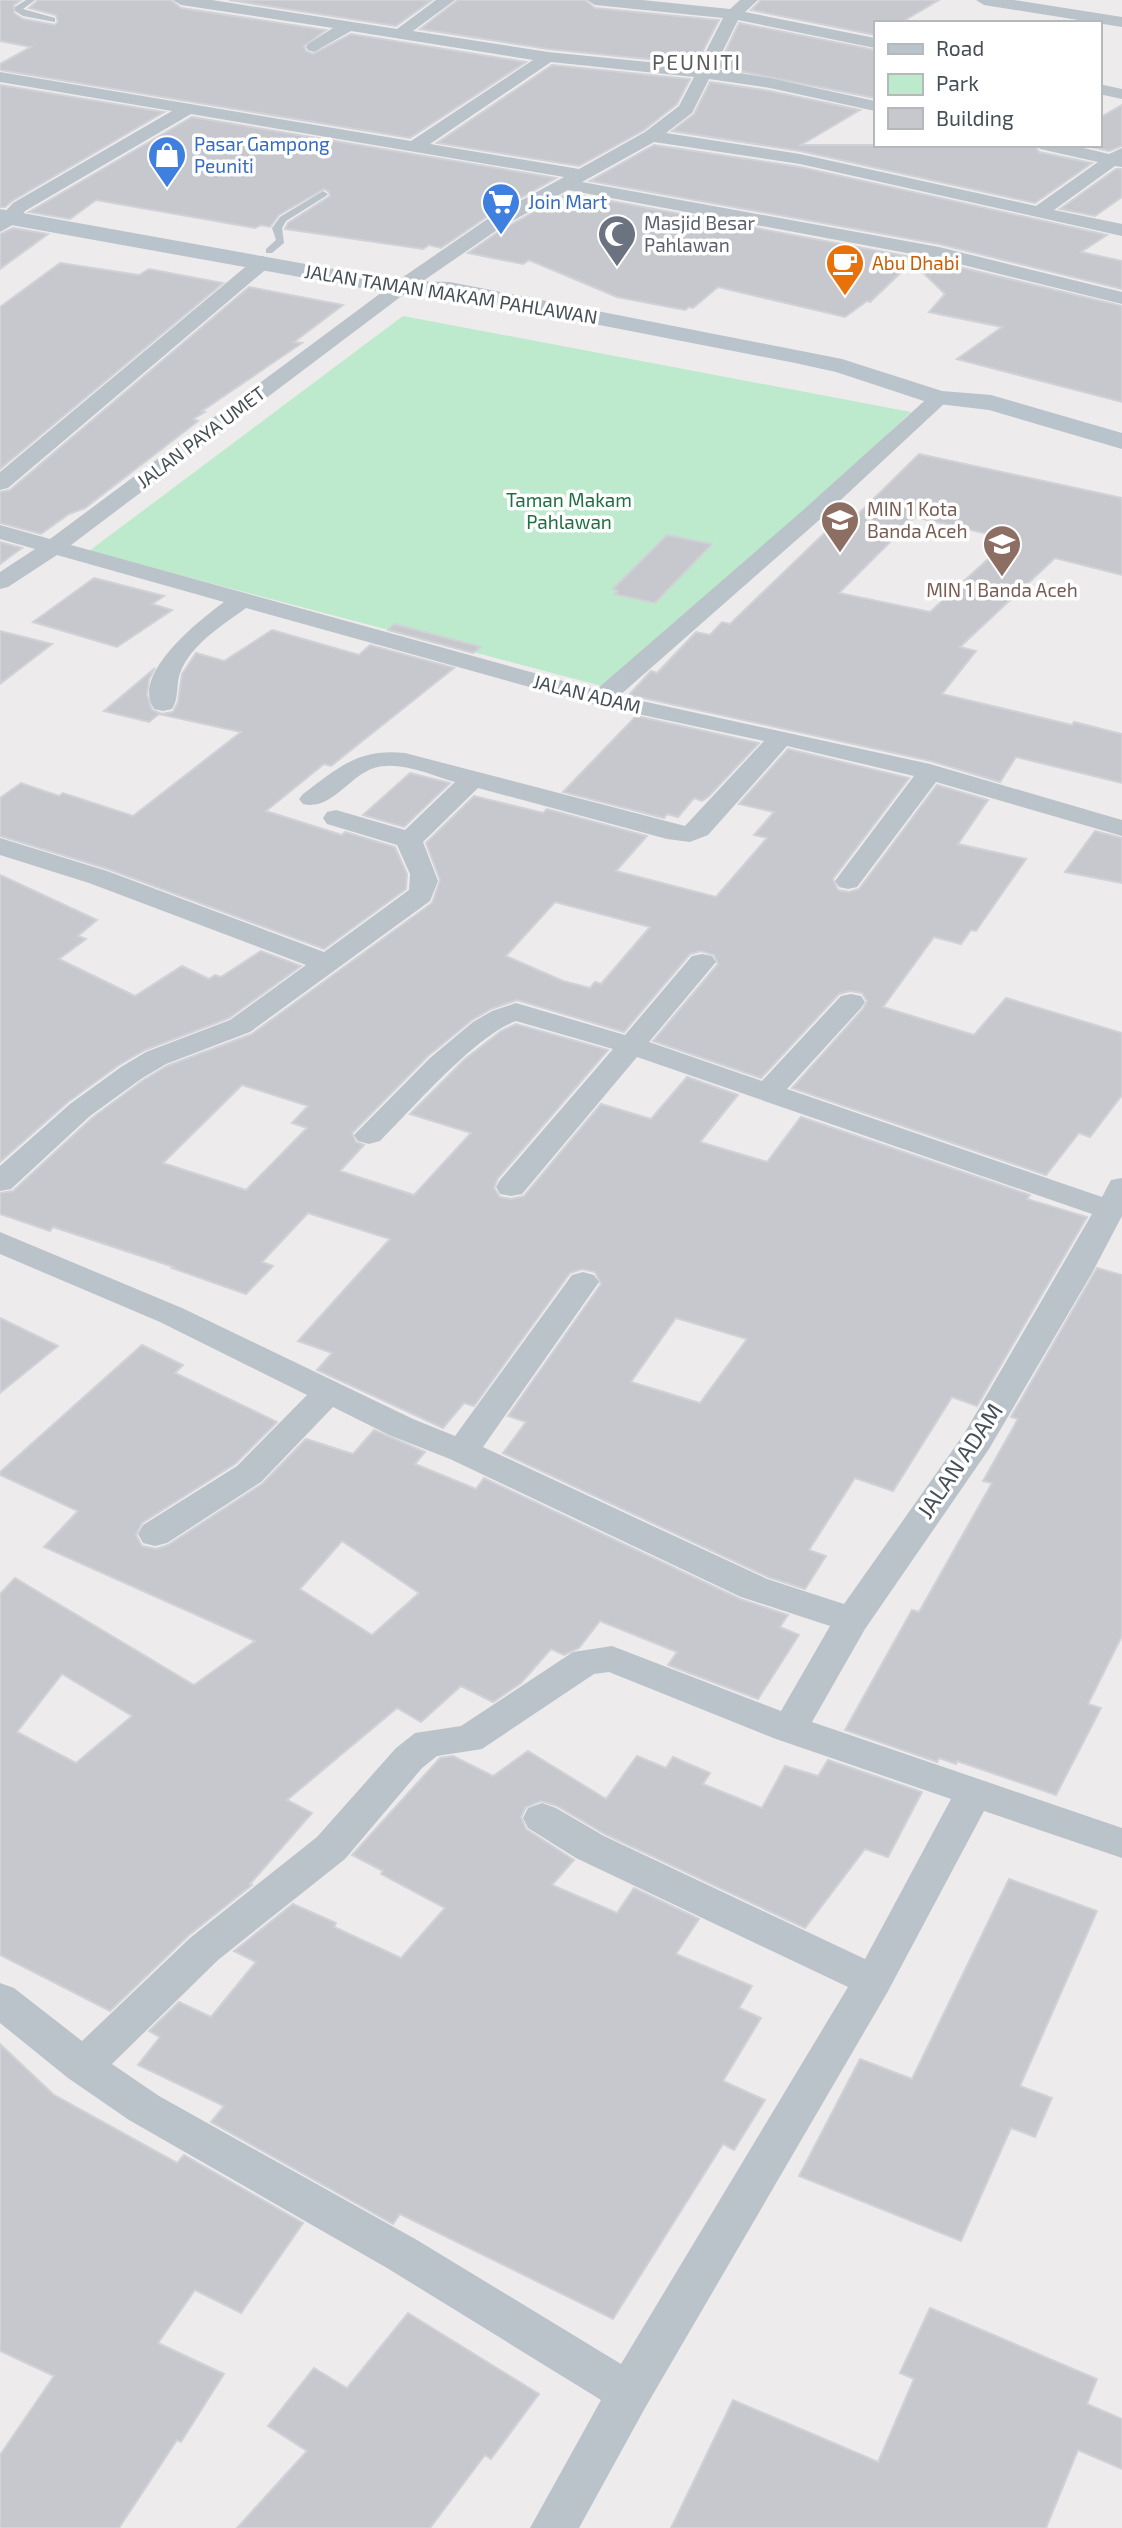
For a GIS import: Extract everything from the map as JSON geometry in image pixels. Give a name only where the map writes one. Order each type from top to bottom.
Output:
[{"type":"street","points":[[181,0],[548,57],[706,73],[771,83],[874,106]]},
{"type":"street","points":[[248,10],[265,0]]},
{"type":"street","points":[[400,34],[425,13],[447,0]]},
{"type":"street","points":[[595,0],[733,14],[874,43]]},
{"type":"street","points":[[733,14],[750,0]]},
{"type":"street","points":[[984,0],[1122,22]]},
{"type":"street","name":"JALAN PAYA UMET","points":[[0,582],[55,546],[408,283],[493,224],[651,136],[686,110],[733,14]]},
{"type":"street","points":[[314,47],[348,26]]},
{"type":"street","points":[[415,146],[548,57]]},
{"type":"street","points":[[0,77],[415,146],[939,253],[1122,298]]},
{"type":"street","points":[[1101,89],[1122,94]]},
{"type":"street","points":[[6,214],[189,108]]},
{"type":"street","points":[[651,136],[800,159],[1122,230]]},
{"type":"street","points":[[1057,147],[1119,158]]},
{"type":"street","points":[[1039,212],[1119,158]]},
{"type":"street","name":"JALAN TAMAN MAKAM PAHLAWAN","points":[[6,214],[450,289],[830,364],[939,398],[991,403],[1122,441]]},
{"type":"street","points":[[0,483],[266,257]]},
{"type":"street","points":[[600,699],[809,517],[939,398]]},
{"type":"street","name":"JALAN TAMAN MAKAM PAHLAWAN","points":[[939,398],[969,419],[1122,462]]},
{"type":"street","name":"JALAN ADAM","points":[[0,532],[600,699],[781,737],[929,772],[1122,828]]},
{"type":"street","points":[[163,704],[162,690],[170,663],[189,642],[242,600]]},
{"type":"street","points":[[312,799],[363,763],[377,758],[402,760],[676,833],[690,834],[699,829],[781,737]]},
{"type":"street","points":[[848,881],[929,772]]},
{"type":"street","points":[[410,840],[473,779]]},
{"type":"street","points":[[336,818],[410,840]]},
{"type":"street","points":[[0,1182],[80,1110],[131,1073],[167,1053],[240,1026],[411,904],[425,887],[426,879],[413,857],[410,840]]},
{"type":"street","points":[[0,846],[98,877],[327,963]]},
{"type":"street","points":[[511,1187],[702,961]]},
{"type":"street","points":[[767,1093],[851,1002]]},
{"type":"street","points":[[369,1135],[429,1075],[507,1012],[526,1013],[630,1045],[767,1093],[1116,1198]]},
{"type":"street","name":"JALAN ADAM","points":[[789,1729],[852,1619],[977,1441],[1076,1273],[1116,1198]]},
{"type":"street","points":[[0,1242],[171,1315],[401,1427],[462,1451],[754,1588],[852,1619]]},
{"type":"street","points":[[462,1451],[583,1283]]},
{"type":"street","points":[[155,1534],[258,1466],[329,1392]]},
{"type":"street","points":[[83,2066],[204,1949],[331,1848],[410,1758],[428,1743],[469,1739],[586,1661],[612,1659],[789,1729],[1122,1843]]},
{"type":"street","points":[[554,2528],[629,2393],[873,1981],[975,1791]]},
{"type":"street","points":[[542,1818],[590,1847],[873,1981]]},
{"type":"street","points":[[0,2000],[83,2066],[144,2108],[402,2254],[629,2393]]},
{"type":"lane","points":[[31,0],[18,9],[26,14],[52,20]]},
{"type":"lane","points":[[266,257],[281,241],[281,233],[277,228],[283,219],[323,194]]},
{"type":"green space","name":"Taman Makam Pahlawan","points":[[403,316],[911,412],[617,690],[89,551]]},
{"type":"building","points":[[0,0],[21,0],[14,5],[14,13],[23,19],[55,25],[58,22],[56,15],[29,8],[38,0],[171,0],[181,8],[326,30],[304,46],[306,51],[313,54],[351,34],[526,62],[410,138],[0,70],[0,64],[31,47],[0,41]]},
{"type":"building","points":[[229,0],[432,0],[396,26]]},
{"type":"building","points":[[458,0],[585,0],[595,8],[719,20],[696,64],[548,49],[420,29]]},
{"type":"building","points":[[761,0],[939,0],[903,21],[874,21],[874,35],[751,10]]},
{"type":"building","points":[[739,23],[874,50],[874,98],[718,67]]},
{"type":"building","points":[[552,65],[690,79],[677,104],[644,130],[579,166],[437,143]]},
{"type":"building","points":[[710,82],[770,91],[860,110],[801,145],[1036,147],[1039,152],[1092,163],[1035,203],[800,151],[672,131],[694,114]]},
{"type":"building","points":[[0,85],[164,112],[5,207],[0,207]]},
{"type":"building","points":[[1122,105],[1122,146],[1109,151],[1092,147],[1101,147],[1101,117]]},
{"type":"building","points":[[192,117],[556,178],[485,218],[441,248],[429,245],[423,249],[285,229],[288,223],[330,196],[324,189],[279,215],[270,227],[261,225],[255,228],[96,200],[70,219],[29,212]]},
{"type":"building","points":[[654,145],[800,167],[1107,235],[1081,252],[1122,261],[1122,289],[939,244],[590,181]]},
{"type":"building","points":[[1116,169],[1122,169],[1122,197],[1095,216],[1060,209]]},
{"type":"building","points":[[568,193],[938,262],[1122,306],[1122,402],[957,359],[1002,327],[929,312],[945,294],[912,262],[870,302],[867,301],[845,317],[718,287],[693,308],[685,310],[617,297],[529,260],[523,264],[468,253],[501,230]]},
{"type":"building","points":[[13,228],[48,234],[0,269],[0,234]]},
{"type":"building","points":[[60,263],[139,275],[149,269],[223,283],[0,469],[0,307]]},
{"type":"building","points":[[249,287],[343,305],[294,342],[302,343],[202,411],[205,412],[193,419],[198,421],[85,508],[69,514],[41,534],[0,523],[0,492],[10,490]]},
{"type":"building","points":[[919,454],[1122,498],[1122,575],[1055,558],[960,647],[976,651],[942,694],[1122,734],[1122,783],[1016,757],[1000,782],[931,761],[629,695],[651,671],[657,673],[696,632],[710,635],[722,622],[730,624],[838,520],[849,523]],"holes":[[[915,517],[1010,539],[930,612],[839,593]]]},
{"type":"building","points":[[667,535],[712,544],[655,603],[614,594],[618,591],[613,589]]},
{"type":"building","points":[[0,542],[22,548],[0,564]]},
{"type":"building","points":[[94,578],[164,596],[152,604],[172,610],[117,647],[33,622]]},
{"type":"building","points":[[394,624],[481,647],[473,653],[388,630]]},
{"type":"building","points":[[272,630],[359,655],[370,645],[454,668],[331,766],[324,764],[266,811],[342,835],[345,832],[395,847],[407,874],[406,889],[324,949],[108,869],[0,836],[0,798],[21,783],[59,796],[63,793],[133,816],[241,732],[159,714],[149,722],[104,711],[155,668],[149,679],[147,695],[152,710],[162,714],[173,712],[178,702],[182,674],[196,653],[224,661]]},
{"type":"building","points":[[0,631],[52,644],[0,684]]},
{"type":"building","points":[[636,716],[759,743],[709,796],[702,801],[694,798],[678,817],[667,814],[664,818],[563,792]]},
{"type":"building","points":[[788,749],[909,778],[833,879],[838,890],[849,892],[859,889],[937,785],[988,800],[958,844],[1026,859],[976,931],[971,930],[961,944],[934,937],[883,1007],[974,1035],[1006,998],[1122,1033],[1122,1095],[1090,1137],[1079,1133],[1046,1175],[792,1088],[863,1009],[867,1001],[862,993],[850,991],[839,994],[761,1078],[653,1041],[718,964],[714,955],[701,951],[690,954],[624,1032],[517,1000],[491,1009],[472,1020],[428,1056],[352,1133],[356,1142],[364,1145],[340,1171],[414,1195],[471,1133],[410,1114],[465,1059],[501,1031],[516,1024],[608,1050],[498,1178],[494,1188],[500,1197],[511,1199],[524,1196],[601,1104],[651,1119],[687,1077],[738,1095],[700,1142],[767,1162],[801,1117],[1030,1195],[1027,1199],[1087,1217],[977,1406],[952,1397],[893,1491],[855,1478],[809,1550],[826,1556],[805,1589],[768,1577],[503,1453],[526,1422],[508,1416],[601,1284],[595,1272],[582,1269],[570,1273],[474,1406],[464,1403],[443,1428],[317,1370],[332,1353],[298,1341],[390,1239],[308,1213],[262,1262],[273,1266],[246,1294],[53,1227],[50,1231],[0,1214],[0,1193],[13,1191],[92,1118],[142,1081],[167,1066],[252,1034],[432,903],[440,880],[426,843],[474,796],[543,813],[547,809],[647,836],[616,871],[716,897],[767,838],[754,835],[774,812],[739,804]],"holes":[[[555,902],[650,927],[601,984],[595,982],[590,988],[563,981],[506,956]],[[242,1085],[308,1106],[292,1123],[307,1128],[246,1190],[163,1163]],[[676,1318],[747,1339],[700,1403],[631,1382]]]},
{"type":"building","points":[[410,773],[450,783],[404,827],[363,815]]},
{"type":"building","points":[[1095,831],[1122,838],[1122,883],[1065,872]]},
{"type":"building","points":[[0,875],[97,920],[78,936],[86,939],[59,959],[135,996],[182,966],[209,979],[215,975],[221,977],[261,951],[301,966],[229,1018],[145,1050],[119,1065],[68,1102],[0,1162]]},
{"type":"building","points":[[1097,1268],[1122,1275],[1122,1636],[1088,1704],[1101,1708],[1056,1795],[957,1761],[956,1764],[939,1758],[937,1762],[845,1730],[912,1610],[919,1612],[992,1483],[983,1481],[1018,1419],[1011,1417]]},
{"type":"building","points":[[0,1318],[58,1346],[0,1393]]},
{"type":"building","points":[[142,1345],[183,1365],[175,1373],[277,1422],[235,1464],[142,1523],[136,1535],[142,1546],[156,1549],[168,1545],[262,1484],[306,1439],[353,1454],[374,1430],[425,1452],[415,1464],[476,1489],[484,1478],[740,1599],[788,1615],[780,1627],[799,1635],[758,1699],[668,1665],[677,1652],[600,1621],[579,1648],[564,1655],[551,1649],[521,1683],[493,1702],[461,1686],[421,1722],[397,1708],[287,1800],[312,1813],[250,1884],[252,1885],[188,1936],[110,2011],[0,1955],[0,1594],[15,1578],[194,1685],[255,1641],[44,1547],[78,1511],[0,1475],[0,1472]],"holes":[[[342,1541],[419,1593],[372,1635],[300,1589]],[[62,1674],[132,1716],[76,1763],[17,1732]]]},
{"type":"building","points":[[528,1751],[606,1799],[637,1756],[666,1768],[673,1757],[710,1773],[703,1784],[762,1808],[785,1766],[818,1776],[828,1760],[922,1792],[888,1857],[865,1849],[805,1928],[605,1834],[557,1806],[541,1801],[526,1807],[521,1817],[526,1829],[574,1860],[552,1885],[617,1913],[634,1888],[699,1919],[676,1954],[752,1986],[739,2008],[761,2018],[723,2081],[765,2100],[734,2150],[723,2144],[613,2319],[400,2214],[393,2224],[211,2122],[224,2106],[138,2065],[160,2037],[149,2031],[179,2002],[211,2017],[256,1962],[234,1951],[293,1904],[336,1923],[334,1927],[401,1958],[445,1908],[381,1874],[383,1871],[352,1855],[440,1758],[453,1756],[493,1776]]},
{"type":"building","points":[[1009,1879],[1097,1911],[1020,2086],[1052,2098],[1035,2137],[1011,2128],[961,2241],[799,2176],[860,2059],[912,2079]]},
{"type":"building","points":[[0,2044],[54,2095],[177,2163],[184,2155],[303,2223],[241,2313],[195,2290],[158,2343],[224,2374],[181,2442],[177,2440],[119,2528],[0,2528],[0,2455],[54,2376],[0,2351]]},
{"type":"building","points":[[930,2308],[1097,2379],[1087,2404],[1122,2419],[1122,2469],[1078,2450],[1046,2528],[671,2528],[733,2400],[878,2462],[914,2379],[900,2373]]},
{"type":"building","points":[[408,2313],[539,2394],[491,2459],[485,2455],[430,2528],[237,2528],[307,2451],[268,2426],[314,2368],[347,2388]]},
{"type":"place","name":"Pasar Gampong Peuniti","points":[[167,189]]},
{"type":"place","name":"Join Mart","points":[[501,236]]},
{"type":"place","name":"Masjid Besar Pahlawan","points":[[617,268]]},
{"type":"place","name":"Abu Dhabi","points":[[845,297]]},
{"type":"place","name":"MIN 1 Kota Banda Aceh","points":[[840,554]]},
{"type":"place","name":"MIN 1 Banda Aceh","points":[[1002,578]]},
{"type":"district","name":"PEUNITI","points":[[697,63]]}]
